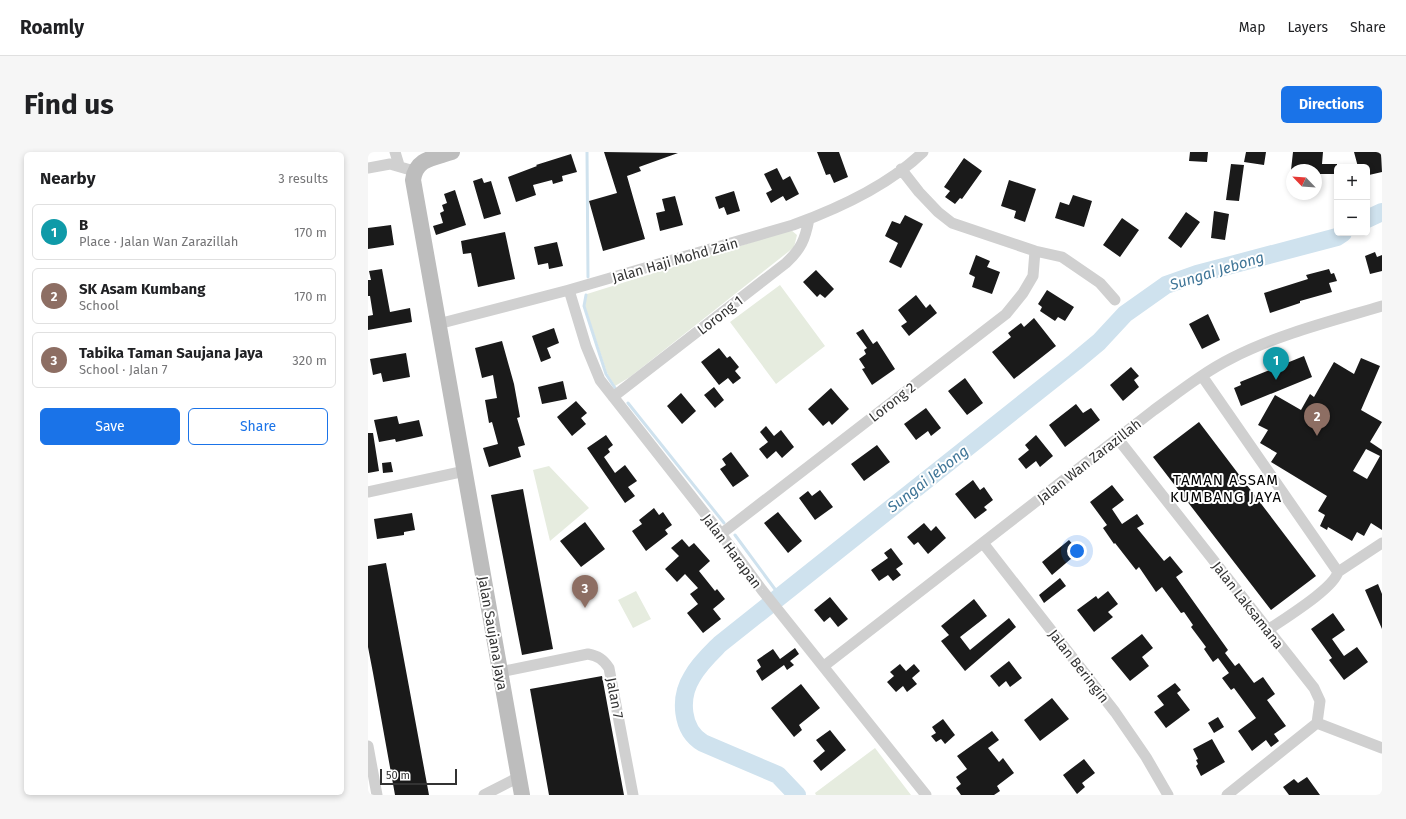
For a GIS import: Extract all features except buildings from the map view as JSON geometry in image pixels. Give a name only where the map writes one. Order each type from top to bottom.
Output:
[{"type":"main road","points":[[452,152],[430,155],[418,165],[414,171],[414,186],[465,471]]},
{"type":"main road","name":"Jalan Saujana Jaya","points":[[465,471],[522,795]]},
{"type":"street","points":[[395,152],[399,165]]},
{"type":"street","name":"Jalan Haji Mohd Zain","points":[[438,324],[569,290],[809,220],[865,192],[901,170],[922,152]]},
{"type":"street","points":[[368,168],[390,164],[399,165],[414,171]]},
{"type":"street","points":[[901,170],[918,192],[938,212],[952,223],[1035,251],[1062,257],[1082,269],[1100,283],[1115,300]]},
{"type":"street","name":"Lorong 1","points":[[613,397],[798,251],[806,236],[809,220]]},
{"type":"street","name":"Lorong 2","points":[[721,534],[1006,314],[1023,293],[1033,276],[1035,251]]},
{"type":"street","name":"Jalan Harapan","points":[[569,290],[596,374],[721,534],[762,590],[926,795]]},
{"type":"street","name":"Jalan Wan Zarazillah","points":[[824,666],[1202,376],[1232,358],[1260,346],[1382,306]]},
{"type":"street","points":[[1202,376],[1338,572]]},
{"type":"street","name":"Jalan Laksamana","points":[[1118,439],[1314,688],[1320,701],[1320,713],[1317,723]]},
{"type":"street","points":[[368,492],[465,471]]},
{"type":"street","name":"Jalan Beringin","points":[[983,543],[1115,712],[1146,757],[1168,795]]},
{"type":"street","points":[[1268,630],[1327,588],[1336,579],[1338,572],[1382,543]]},
{"type":"street","name":"Jalan 7","points":[[500,672],[588,654],[596,656],[604,661],[609,668],[633,795]]},
{"type":"street","points":[[1227,795],[1317,723],[1382,748]]},
{"type":"street","points":[[368,746],[377,795]]},
{"type":"street","points":[[490,793],[518,776]]},
{"type":"shaded area","points":[[791,230],[797,235],[794,247],[630,377],[615,386],[607,373],[585,306],[587,294]]},
{"type":"shaded area","points":[[780,285],[825,346],[776,384],[730,322]]},
{"type":"shaded area","points":[[549,466],[589,508],[550,541],[533,470]]},
{"type":"shaded area","points":[[636,591],[651,619],[633,628],[618,600]]},
{"type":"shaded area","points":[[875,748],[911,795],[816,795],[815,793]]},
{"type":"waterway","points":[[587,152],[588,277]]},
{"type":"waterway","name":"Sungai Jebong","points":[[1370,218],[1382,212]]},
{"type":"waterway","name":"Sungai Jebong","points":[[797,795],[778,775],[703,743],[690,730],[684,713],[685,694],[688,685],[701,663],[720,644],[1075,362],[1099,342],[1125,314],[1166,285],[1197,274],[1338,236]]},
{"type":"waterway","points":[[586,295],[584,306],[606,374],[615,388]]},
{"type":"waterway","points":[[628,403],[724,523]]},
{"type":"waterway","points":[[735,535],[780,596]]},
{"type":"place","name":"B","points":[[1276,380]]},
{"type":"place","name":"SK Asam Kumbang","points":[[1317,436]]},
{"type":"place","name":"Tabika Taman Saujana Jaya","points":[[585,608]]},
{"type":"district","name":"TAMAN ASSAM KUMBANG JAYA","points":[[1226,488]]}]
